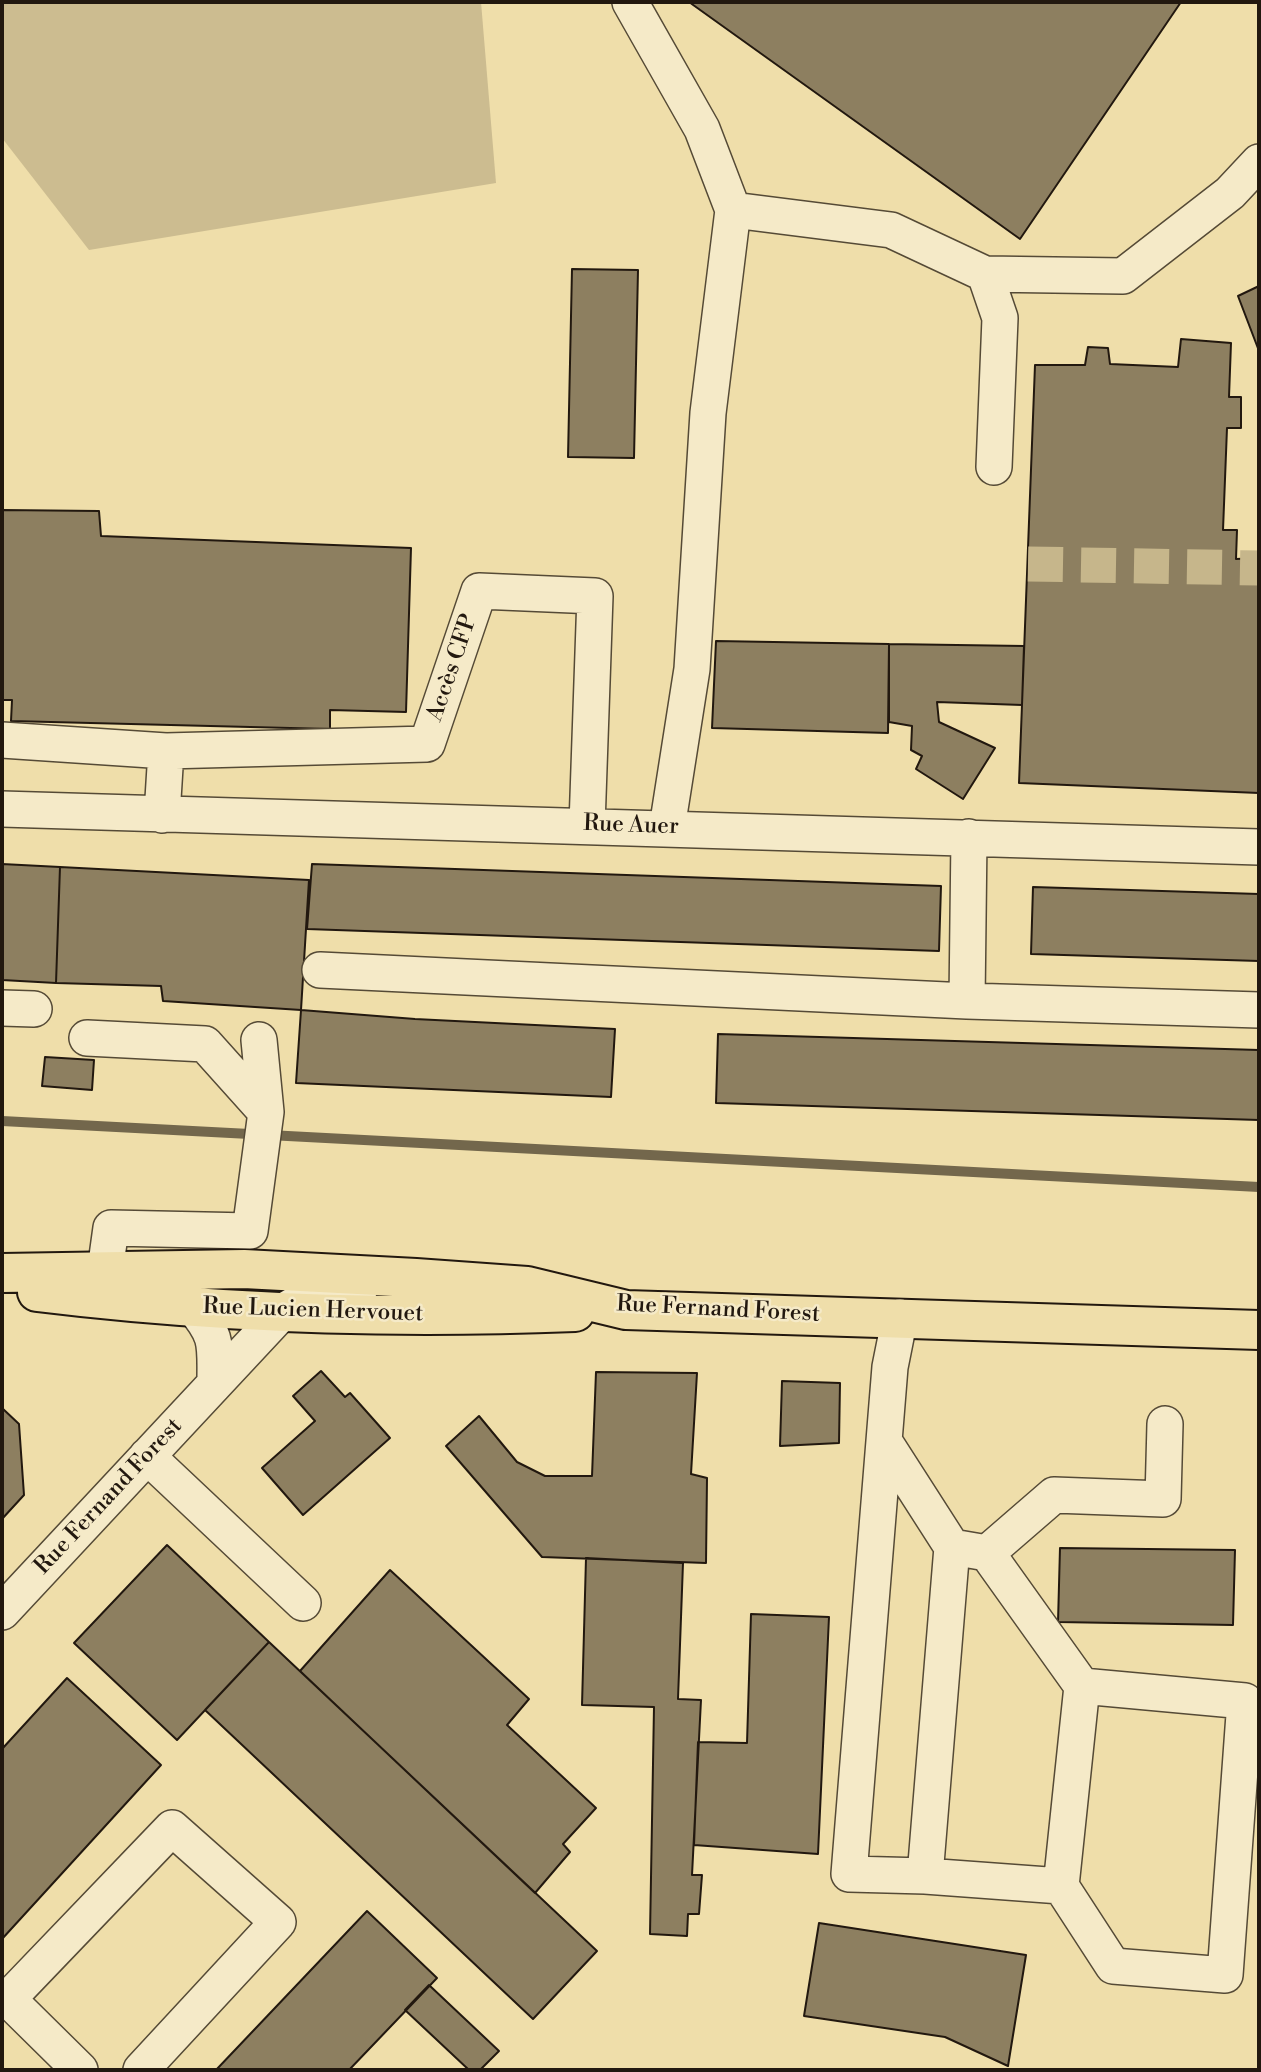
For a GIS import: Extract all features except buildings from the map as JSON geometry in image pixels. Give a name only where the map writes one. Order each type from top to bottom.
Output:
[{"type":"main road","name":"Rue Lucien Hervouet","points":[[2,1273],[244,1269],[415,1278]]},
{"type":"main road","name":"Rue Fernand Forest","points":[[415,1278],[527,1286],[626,1310],[1259,1330]]},
{"type":"main road","name":"Rue Lucien Hervouet","points":[[2,1288],[101,1300],[282,1312],[498,1315],[626,1310]]},
{"type":"street","points":[[629,2],[702,129],[733,210],[708,413],[692,669],[667,828]]},
{"type":"street","points":[[733,210],[891,230],[985,274],[1123,276],[1230,193],[1259,162]]},
{"type":"street","points":[[985,274],[1000,318],[994,467]]},
{"type":"street","name":"Accès CFP","points":[[2,740],[166,751],[427,744],[479,591],[594,596],[587,825]]},
{"type":"street","points":[[162,815],[166,751]]},
{"type":"street","name":"Rue Auer","points":[[2,809],[1259,847]]},
{"type":"street","points":[[967,1001],[968,837]]},
{"type":"street","points":[[320,970],[967,1001],[1259,1010]]},
{"type":"street","points":[[87,1038],[205,1044],[265,1112]]},
{"type":"street","points":[[106,1271],[111,1228],[250,1231],[265,1112],[259,1040]]},
{"type":"street","name":"Rue Fernand Forest","points":[[2,1612],[282,1312],[320,1290],[415,1278]]},
{"type":"street","points":[[193,1307],[211,1328],[215,1352],[215,1381]]},
{"type":"street","points":[[900,1318],[890,1367],[849,1874],[925,1876],[1061,1886]]},
{"type":"street","points":[[987,1553],[1054,1495],[1163,1499],[1165,1423]]},
{"type":"street","points":[[884,1441],[952,1547],[925,1876]]},
{"type":"street","points":[[147,1456],[303,1603]]},
{"type":"street","points":[[952,1547],[987,1553],[1082,1686],[1061,1886],[1113,1966],[1225,1975],[1245,1701],[1082,1686]]},
{"type":"street","points":[[80,2070],[5,1999],[172,1828],[278,1922],[141,2070]]},
{"type":"shaded area","points":[[2,2],[481,2],[496,183],[89,250],[2,138]]},
{"type":"waterway","points":[[2,1121],[1259,1187]]},
{"type":"tunnel","points":[[1028,564],[1259,568]]}]
